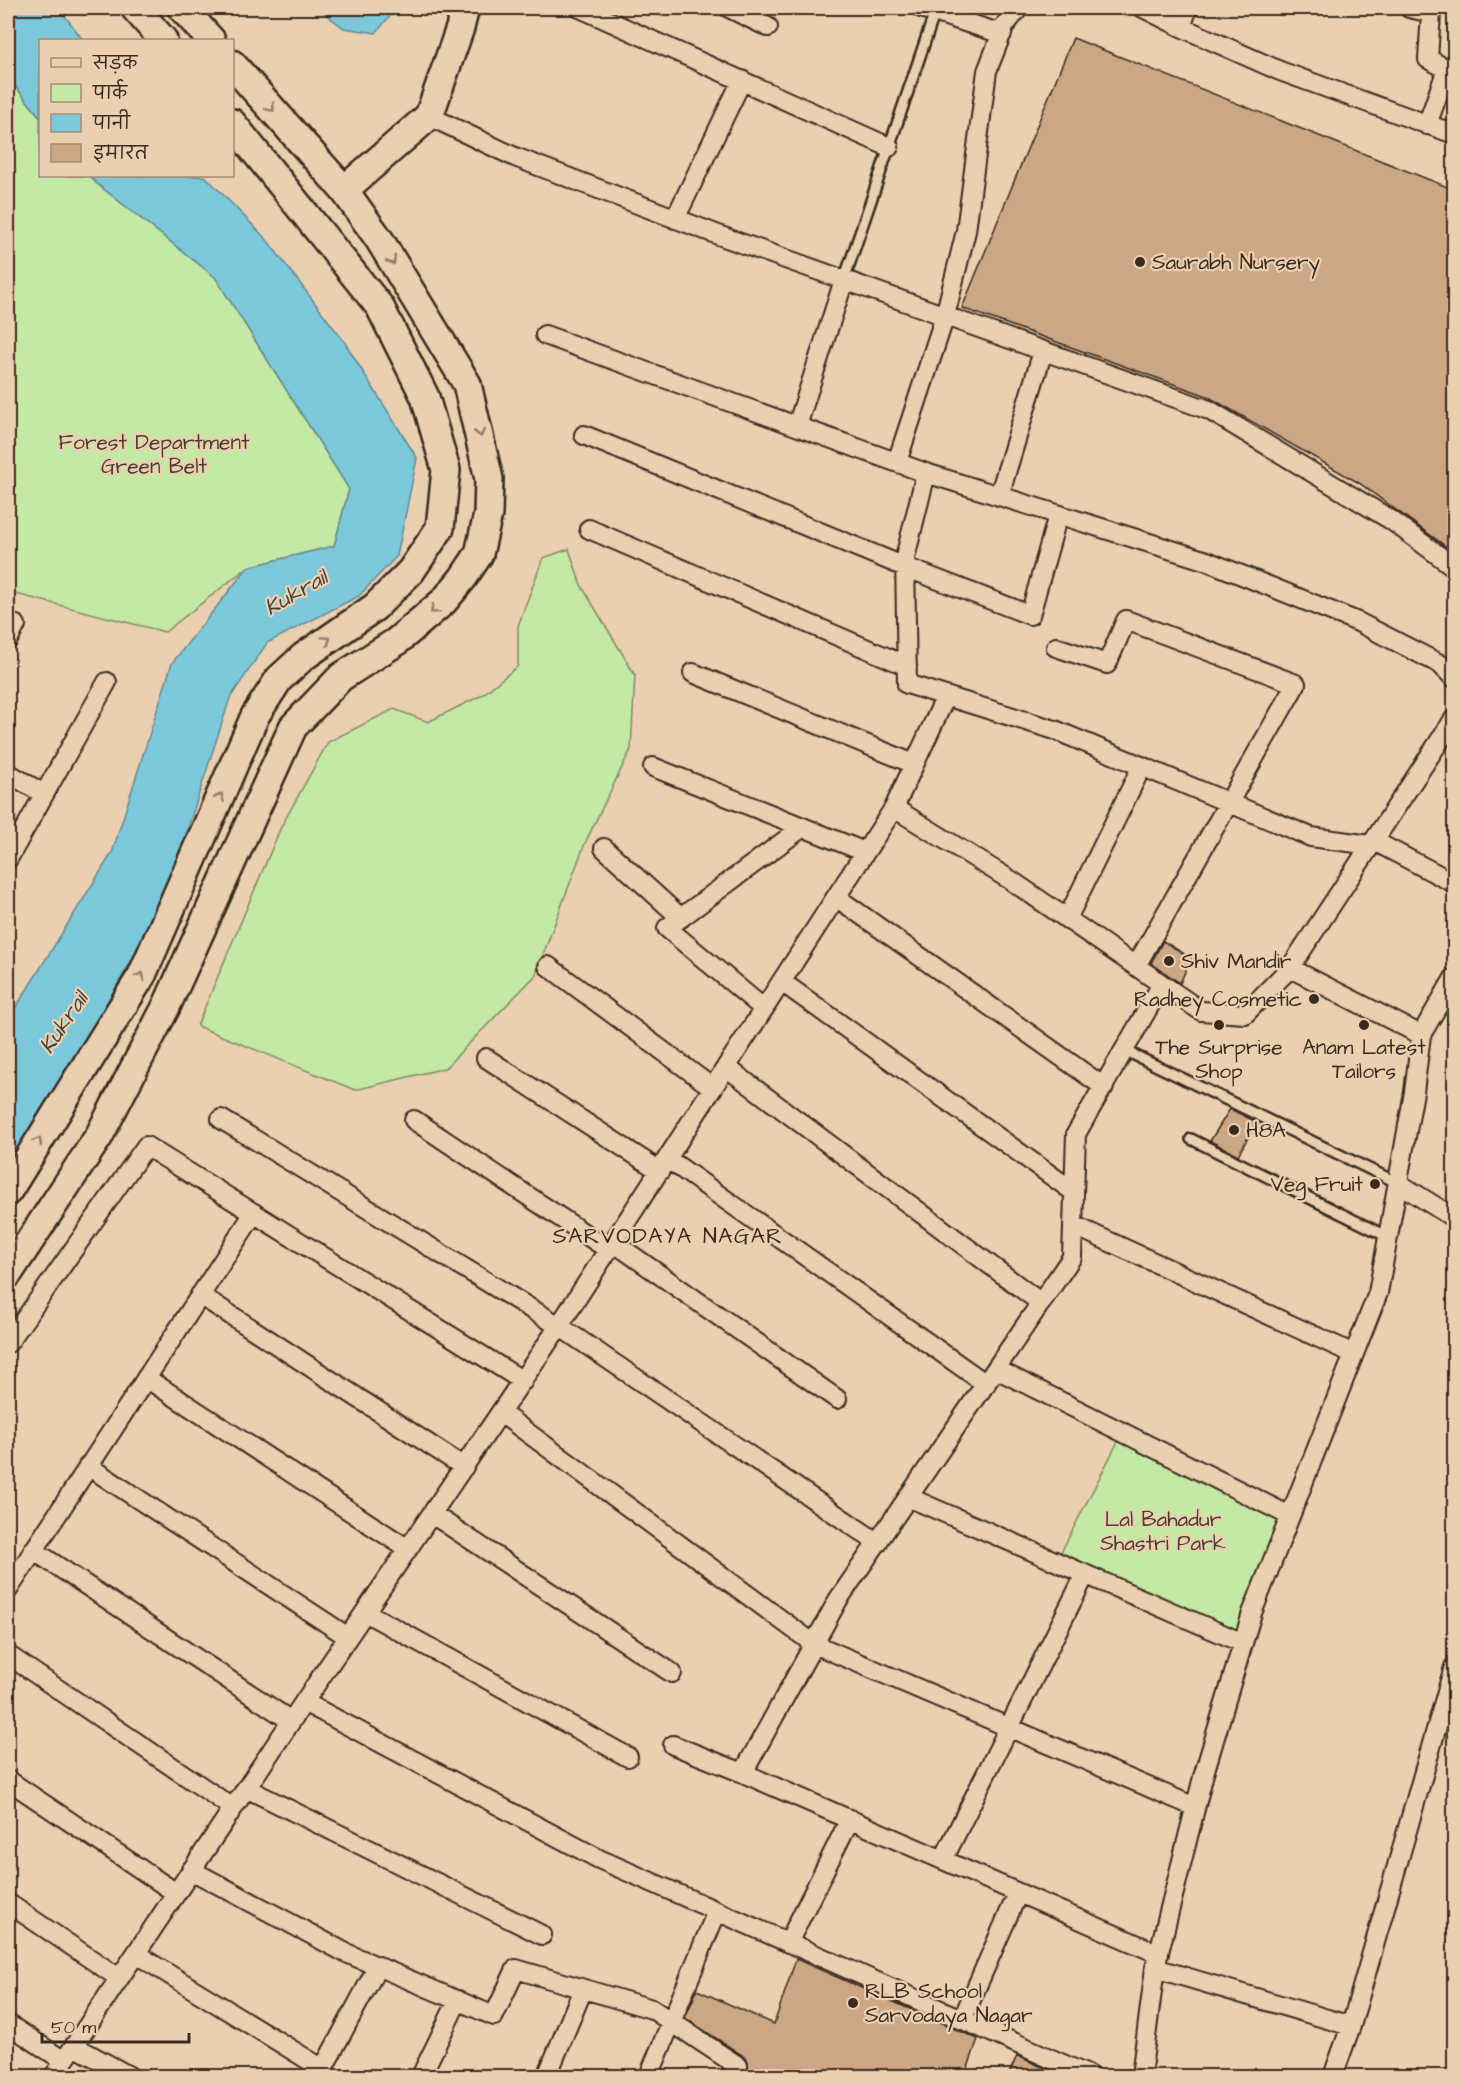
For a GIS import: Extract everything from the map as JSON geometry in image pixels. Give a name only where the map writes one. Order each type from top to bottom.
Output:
[{"type":"street","points":[[135,8],[162,39]]},
{"type":"street","points":[[182,8],[210,39]]},
{"type":"street","points":[[344,190],[429,116],[465,8]]},
{"type":"street","points":[[580,8],[889,147]]},
{"type":"street","points":[[729,8],[768,27]]},
{"type":"street","points":[[897,462],[945,316],[966,231],[987,71],[1005,25],[1019,8]]},
{"type":"street","points":[[1143,8],[1280,71],[1455,134]]},
{"type":"street","points":[[1181,27],[1188,8]]},
{"type":"street","points":[[1409,8],[1430,10],[1428,59],[1447,69],[1427,125]]},
{"type":"street","points":[[928,10],[1002,34]]},
{"type":"street","points":[[8,1274],[99,1136],[166,1007],[293,727],[341,677],[396,642],[444,601],[464,578],[479,554],[488,514],[489,479],[467,384],[379,238],[344,190],[234,66]]},
{"type":"street","points":[[675,219],[742,80]]},
{"type":"street","points":[[429,116],[515,156],[675,219],[1209,410],[1391,520],[1455,567]]},
{"type":"street","points":[[8,1191],[142,975],[255,716],[279,679],[303,657],[375,607],[411,571],[440,528],[446,470],[425,397],[380,308],[234,126]]},
{"type":"street","points":[[797,426],[844,280]]},
{"type":"street","points":[[545,335],[926,473],[1207,561],[1358,622],[1440,664],[1455,678]]},
{"type":"street","points":[[999,496],[1043,351]]},
{"type":"street","points":[[584,435],[905,567],[1030,615],[1058,515]]},
{"type":"street","points":[[926,473],[905,558],[908,684],[1055,730],[1311,837],[1372,843],[1452,882],[1455,880]]},
{"type":"street","points":[[589,529],[907,666]]},
{"type":"street","points":[[1056,647],[1107,664],[1126,620],[1296,684],[1136,966]]},
{"type":"street","points":[[693,673],[914,764]]},
{"type":"street","points":[[8,859],[107,682]]},
{"type":"street","points":[[8,2024],[59,2069],[291,1721],[523,1381],[664,1165],[894,808],[946,696]]},
{"type":"street","points":[[894,808],[1012,881],[1201,1011],[1245,1014],[1290,968],[1455,719]]},
{"type":"street","points":[[1067,919],[1142,766]]},
{"type":"street","points":[[653,767],[866,852]]},
{"type":"street","points":[[8,773],[44,794]]},
{"type":"street","points":[[764,1009],[667,928],[803,827]]},
{"type":"street","points":[[604,848],[681,918]]},
{"type":"street","points":[[837,897],[1104,1087]]},
{"type":"street","points":[[548,966],[713,1088]]},
{"type":"street","points":[[1290,968],[1420,1035]]},
{"type":"street","points":[[1141,2076],[1157,1961],[1195,1807],[1252,1613],[1378,1293],[1417,1076],[1420,1035],[1455,978]]},
{"type":"street","points":[[782,982],[1074,1192]]},
{"type":"street","points":[[743,1773],[838,1600],[1072,1257],[1076,1134],[1162,984]]},
{"type":"street","points":[[486,1058],[664,1165],[991,1376],[1290,1516]]},
{"type":"street","points":[[726,1067],[1041,1303]]},
{"type":"street","points":[[221,1119],[559,1326],[878,1543]]},
{"type":"street","points":[[414,1120],[611,1246],[837,1399]]},
{"type":"street","points":[[8,1343],[146,1146],[523,1381]]},
{"type":"street","points":[[1398,1183],[1455,1218]]},
{"type":"street","points":[[8,1590],[254,1213]]},
{"type":"street","points":[[1073,1225],[1354,1354]]},
{"type":"street","points":[[200,1295],[464,1467]]},
{"type":"street","points":[[146,1378],[408,1549]]},
{"type":"street","points":[[501,1413],[814,1644],[1195,1807]]},
{"type":"street","points":[[88,1466],[348,1637]]},
{"type":"street","points":[[908,1497],[1243,1643]]},
{"type":"street","points":[[432,1514],[672,1673]]},
{"type":"street","points":[[33,1550],[291,1721]]},
{"type":"street","points":[[943,1860],[1085,1575]]},
{"type":"street","points":[[365,1612],[628,1757]]},
{"type":"street","points":[[8,1655],[233,1808]]},
{"type":"street","points":[[1333,2076],[1351,2026],[1454,1674]]},
{"type":"street","points":[[304,1702],[599,1859],[1090,2076]]},
{"type":"street","points":[[673,1744],[1018,1893],[1157,1961],[1351,2026]]},
{"type":"street","points":[[8,1780],[176,1893]]},
{"type":"street","points":[[246,1788],[542,1935]]},
{"type":"street","points":[[788,1943],[850,1819]]},
{"type":"street","points":[[191,1870],[344,1952],[494,2016],[516,1969],[652,2009],[738,2066],[737,2076]]},
{"type":"street","points":[[962,2020],[1018,1893]]},
{"type":"street","points":[[8,1903],[119,1978]]},
{"type":"street","points":[[649,2076],[717,1911]]},
{"type":"street","points":[[136,1954],[321,2073],[378,1966]]},
{"type":"street","points":[[547,2076],[583,1989]]},
{"type":"street","points":[[421,2076],[458,2000]]},
{"type":"street","points":[[74,2046],[129,2076]]},
{"type":"lane","points":[[844,280],[889,147],[928,10]]},
{"type":"lane","points":[[1124,1050],[1398,1183]]},
{"type":"lane","points":[[1191,1139],[1388,1237]]},
{"type":"green space","name":"Forest Department Green Belt","points":[[8,77],[39,116],[39,177],[91,177],[215,277],[349,489],[334,546],[248,567],[165,632],[8,592]]},
{"type":"green space","points":[[569,549],[581,585],[635,675],[631,749],[585,843],[535,976],[445,1068],[355,1090],[197,1026],[281,827],[328,742],[394,709],[428,722],[482,695],[518,666],[518,626],[543,558]]},
{"type":"green space","name":"Lal Bahadur Shastri Park","points":[[1123,1432],[1290,1516],[1243,1643],[1056,1562]]},
{"type":"water","points":[[8,8],[59,8],[82,39],[39,39],[39,116],[8,77]]},
{"type":"water","points":[[317,8],[392,8],[394,11],[376,33],[344,28]]},
{"type":"water","name":"Kukrail","points":[[91,177],[206,177],[267,240],[343,340],[417,458],[397,556],[359,596],[267,643],[230,698],[182,846],[141,944],[32,1132],[8,1169],[8,1020],[112,853],[172,663],[248,567],[334,546],[349,489],[215,277]]},
{"type":"building","points":[[1073,38],[1455,190],[1455,553],[1359,483],[1207,396],[962,308]]},
{"type":"building","name":"Shiv Mandir","points":[[1163,941],[1191,958],[1180,983],[1151,963]]},
{"type":"building","name":"H8A","points":[[1230,1109],[1257,1122],[1238,1155],[1210,1141]]},
{"type":"building","name":"RLB School Sarvodaya Nagar","points":[[796,1959],[978,2039],[965,2076],[748,2076],[748,2062],[745,2057],[685,2018],[697,1990],[774,2024]]},
{"type":"building","points":[[1017,2056],[1063,2076],[1008,2076]]},
{"type":"place","name":"Saurabh Nursery","points":[[1140,262]]},
{"type":"place","name":"Shiv Mandir","points":[[1169,961]]},
{"type":"place","name":"Radhey Cosmetic","points":[[1314,999]]},
{"type":"place","name":"The Surprise Shop","points":[[1219,1025]]},
{"type":"place","name":"Anam Latest Tailors","points":[[1364,1025]]},
{"type":"place","name":"H8A","points":[[1234,1130]]},
{"type":"place","name":"Veg Fruit","points":[[1375,1184]]},
{"type":"place","name":"RLB School Sarvodaya Nagar","points":[[853,2003]]},
{"type":"district","name":"SARVODAYA NAGAR","points":[[668,1236]]}]
